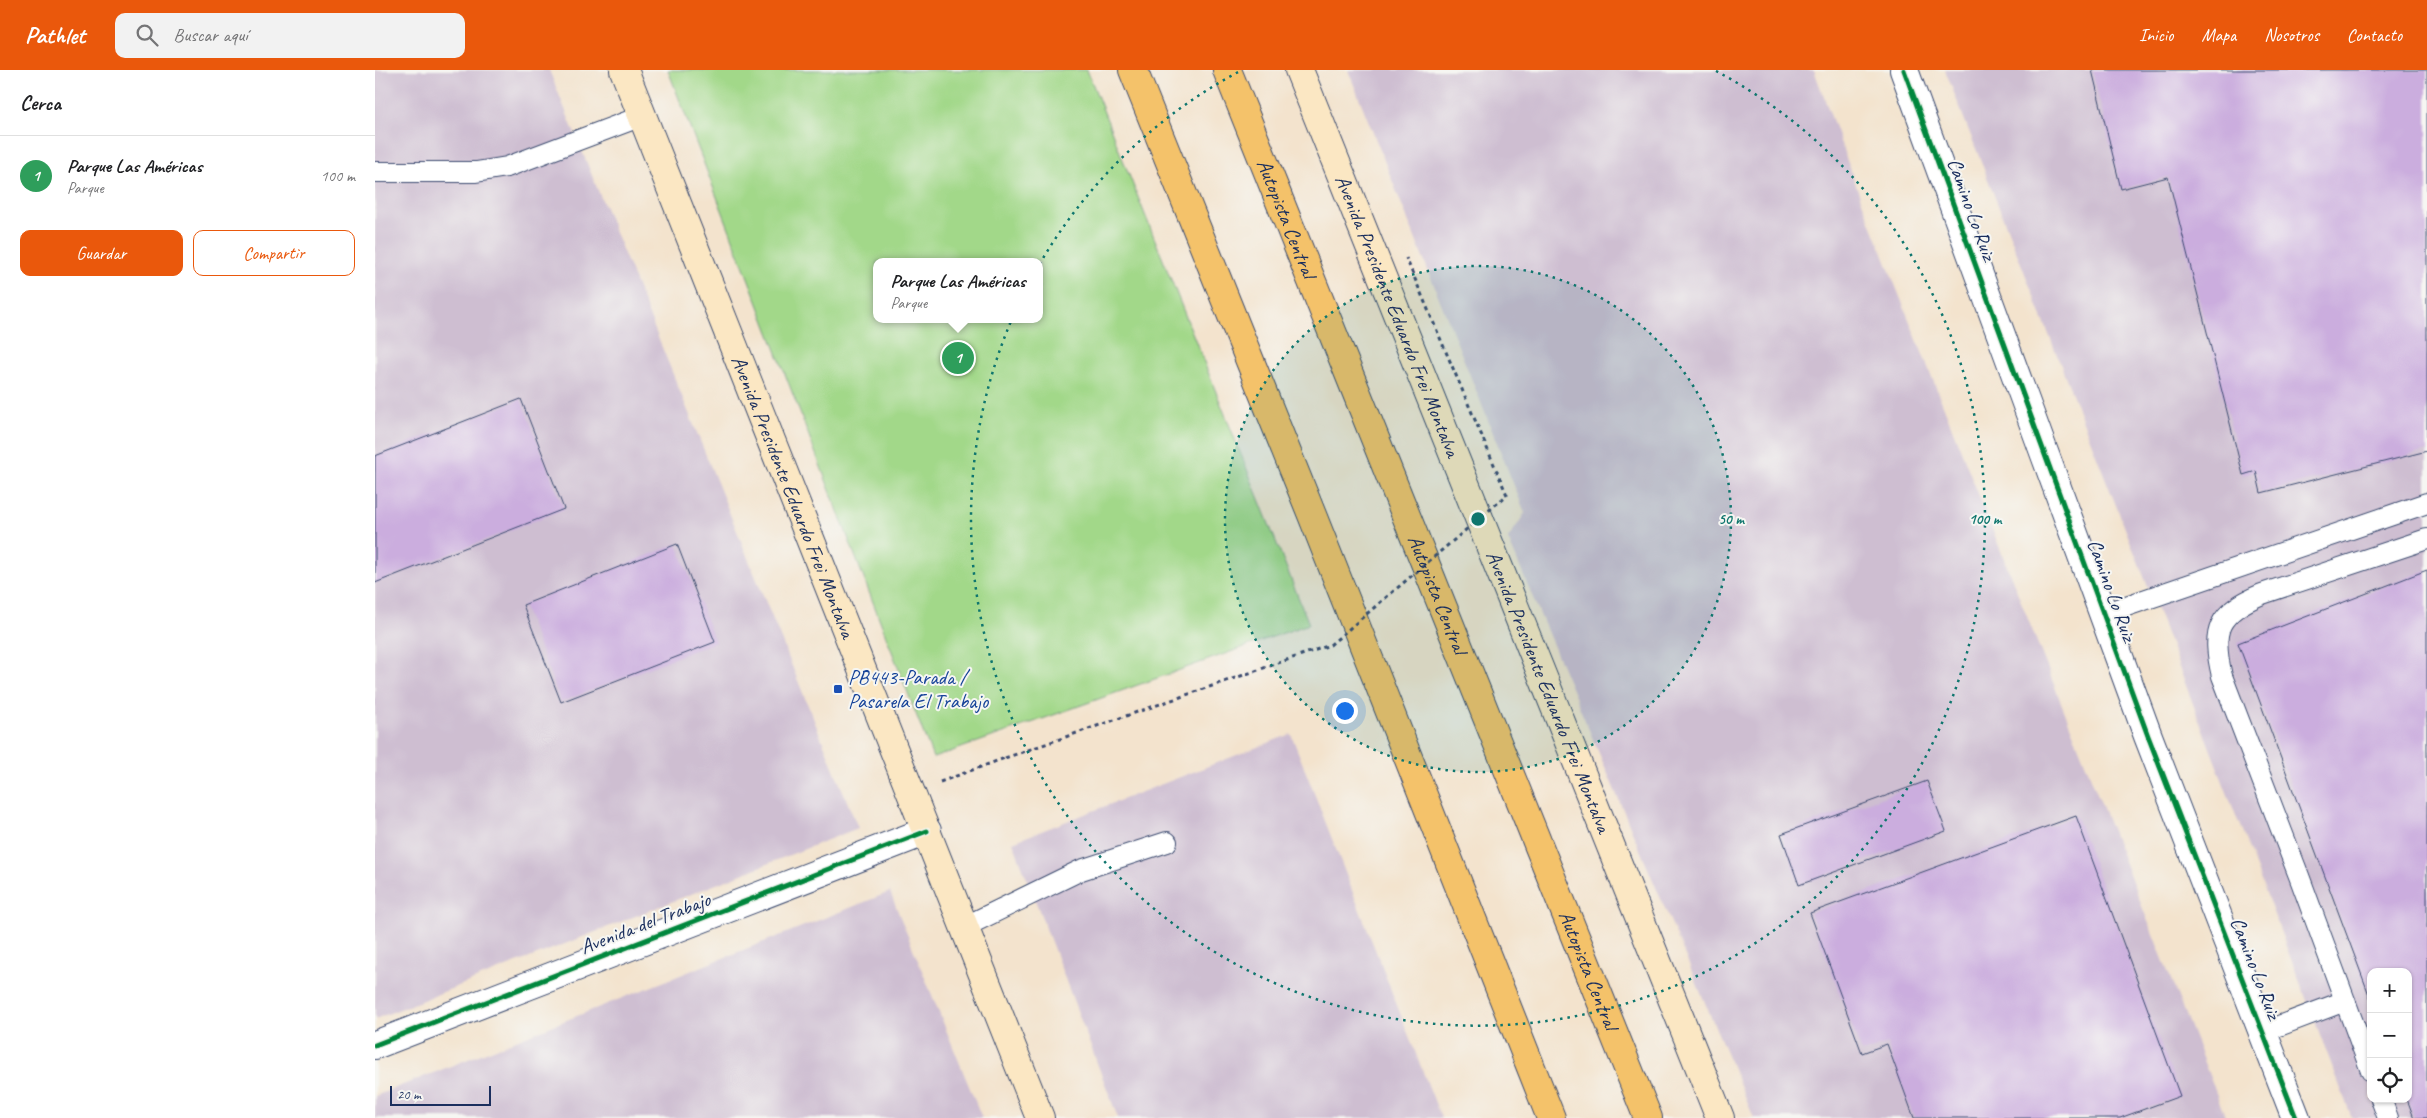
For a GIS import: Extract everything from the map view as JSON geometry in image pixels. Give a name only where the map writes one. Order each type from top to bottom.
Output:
[{"type":"highway","points":[[1133,70],[1551,1118]]},
{"type":"highway","name":"Autopista Central","points":[[1227,70],[1648,1118]]},
{"type":"main road","name":"Avenida Presidente Eduardo Frei Montalva","points":[[624,70],[1040,1118]]},
{"type":"main road","name":"Avenida Presidente Eduardo Frei Montalva","points":[[1299,70],[1720,1118]]},
{"type":"street","name":"Camino Lo Ruiz","points":[[1904,70],[2103,614],[2296,1118]]},
{"type":"street","name":"Avenida del Trabajo","points":[[375,1045],[927,831]]},
{"type":"lane","points":[[375,172],[477,172],[507,167],[642,116]]},
{"type":"lane","points":[[2103,614],[2427,502]]},
{"type":"lane","points":[[2367,1060],[2222,676],[2216,642],[2219,626],[2242,602],[2427,539]]},
{"type":"lane","points":[[965,927],[1081,870],[1167,842]]},
{"type":"lane","points":[[2263,1032],[2345,1001]]},
{"type":"lane","points":[[2382,1103],[2388,1118]]},
{"type":"path","points":[[911,793],[1005,758],[1330,645],[1507,494],[1406,258]]},
{"type":"shaded area","points":[[375,70],[549,70],[858,828],[375,1019]]},
{"type":"shaded area","points":[[1348,70],[1814,70],[1860,196],[2226,1118],[1754,1118],[1508,539],[1525,513]]},
{"type":"shaded area","points":[[1945,70],[2427,70],[2427,1118],[2352,1118],[2152,597]]},
{"type":"shaded area","points":[[1291,734],[1441,1118],[1118,1118],[1013,842]]},
{"type":"shaded area","points":[[890,892],[982,1118],[375,1118],[375,1096]]},
{"type":"green space","points":[[668,70],[1087,70],[1309,624],[933,758]]},
{"type":"building","points":[[2092,70],[2427,70],[2427,451],[2261,493],[2256,471],[2243,475],[2168,177],[2121,189]]},
{"type":"building","points":[[521,399],[564,509],[375,583],[375,456]]},
{"type":"building","points":[[677,544],[715,642],[561,702],[523,605]]},
{"type":"building","points":[[2427,570],[2427,1118],[2414,1118],[2408,1103],[2412,1103],[2412,968],[2367,968],[2367,989],[2238,643]]},
{"type":"building","points":[[1927,781],[1946,831],[1799,885],[1781,834]]},
{"type":"building","points":[[2076,816],[2180,1096],[2120,1118],[1914,1118],[1887,1044],[1862,1053],[1810,913]]},
{"type":"cycle path","points":[[1904,70],[2148,736],[2296,1118]]},
{"type":"cycle path","points":[[375,1045],[927,831]]},
{"type":"place","name":"Parque Las Américas","points":[[958,358]]},
{"type":"place","name":"PB443-Parada / Pasarela El Trabajo","points":[[838,689]]}]
